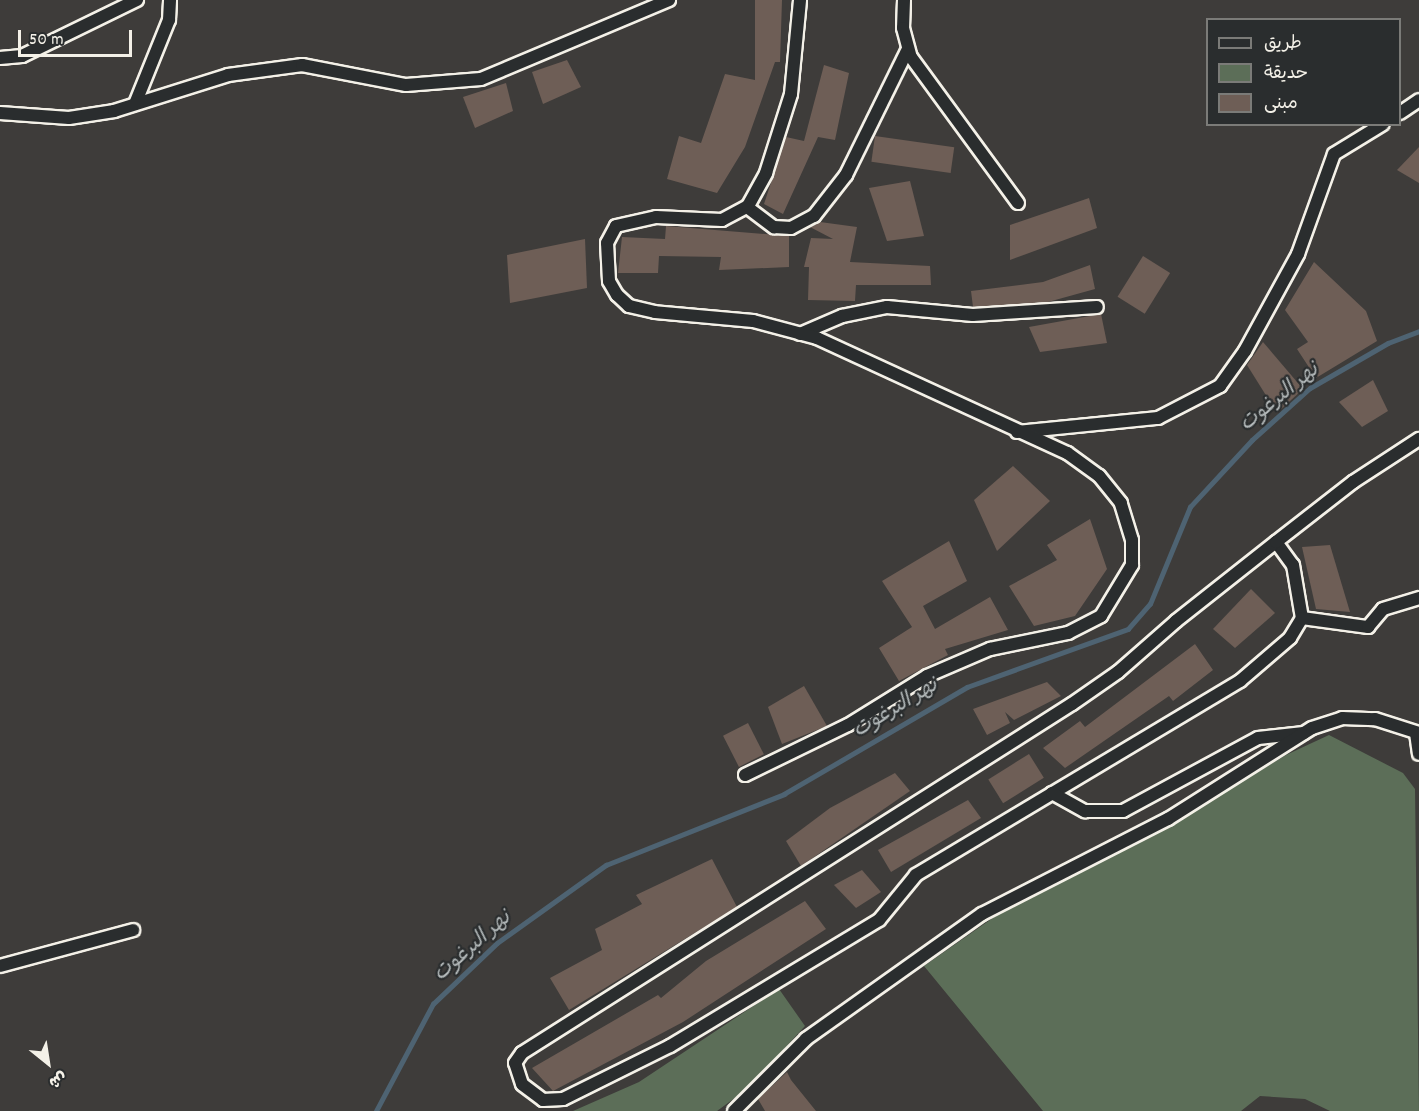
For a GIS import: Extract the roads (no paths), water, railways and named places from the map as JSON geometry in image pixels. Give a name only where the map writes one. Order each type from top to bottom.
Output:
[{"type":"street","points":[[0,58],[22,56],[137,0]]},
{"type":"street","points":[[135,104],[169,20],[170,0]]},
{"type":"street","points":[[0,113],[69,118],[135,104],[244,71],[302,65],[406,85],[481,80],[669,0]]},
{"type":"street","points":[[745,775],[848,725],[927,676],[990,649],[1068,633],[1101,616],[1120,592],[1132,557],[1121,503],[1099,476],[1067,453],[1016,433],[800,334],[753,321],[629,306],[609,281],[607,243],[616,226],[656,217],[722,220],[747,207],[766,173],[791,94],[800,0]]},
{"type":"street","points":[[747,207],[774,227],[791,228],[814,216],[846,175],[908,49],[904,0]]},
{"type":"street","points":[[908,49],[1018,203]]},
{"type":"street","points":[[1401,112],[1419,100]]},
{"type":"street","points":[[1016,433],[1158,418],[1220,386],[1298,254],[1334,154],[1380,126]]},
{"type":"street","points":[[800,334],[842,316],[887,307],[974,315],[1097,307]]},
{"type":"street","points":[[1276,542],[1293,565],[1302,618],[1290,638],[1240,681],[910,879],[879,920],[670,1046],[563,1099],[543,1100],[522,1084],[515,1063],[522,1053],[1072,704],[1276,542],[1419,439]]},
{"type":"street","points":[[1302,618],[1368,627],[1383,609],[1419,598]]},
{"type":"street","points":[[734,1111],[806,1039],[982,914],[1168,819],[1304,733],[1342,718],[1375,719],[1418,733],[1419,754]]},
{"type":"street","points":[[1052,793],[1085,811],[1123,811],[1258,738],[1304,733]]},
{"type":"street","points":[[0,966],[134,930]]},
{"type":"waterway","name":"نهر البرغوت","points":[[376,1111],[433,1004],[497,943],[606,865],[784,794],[967,687],[1128,629],[1150,604],[1190,507],[1252,440],[1310,388],[1388,343],[1419,331]]}]
